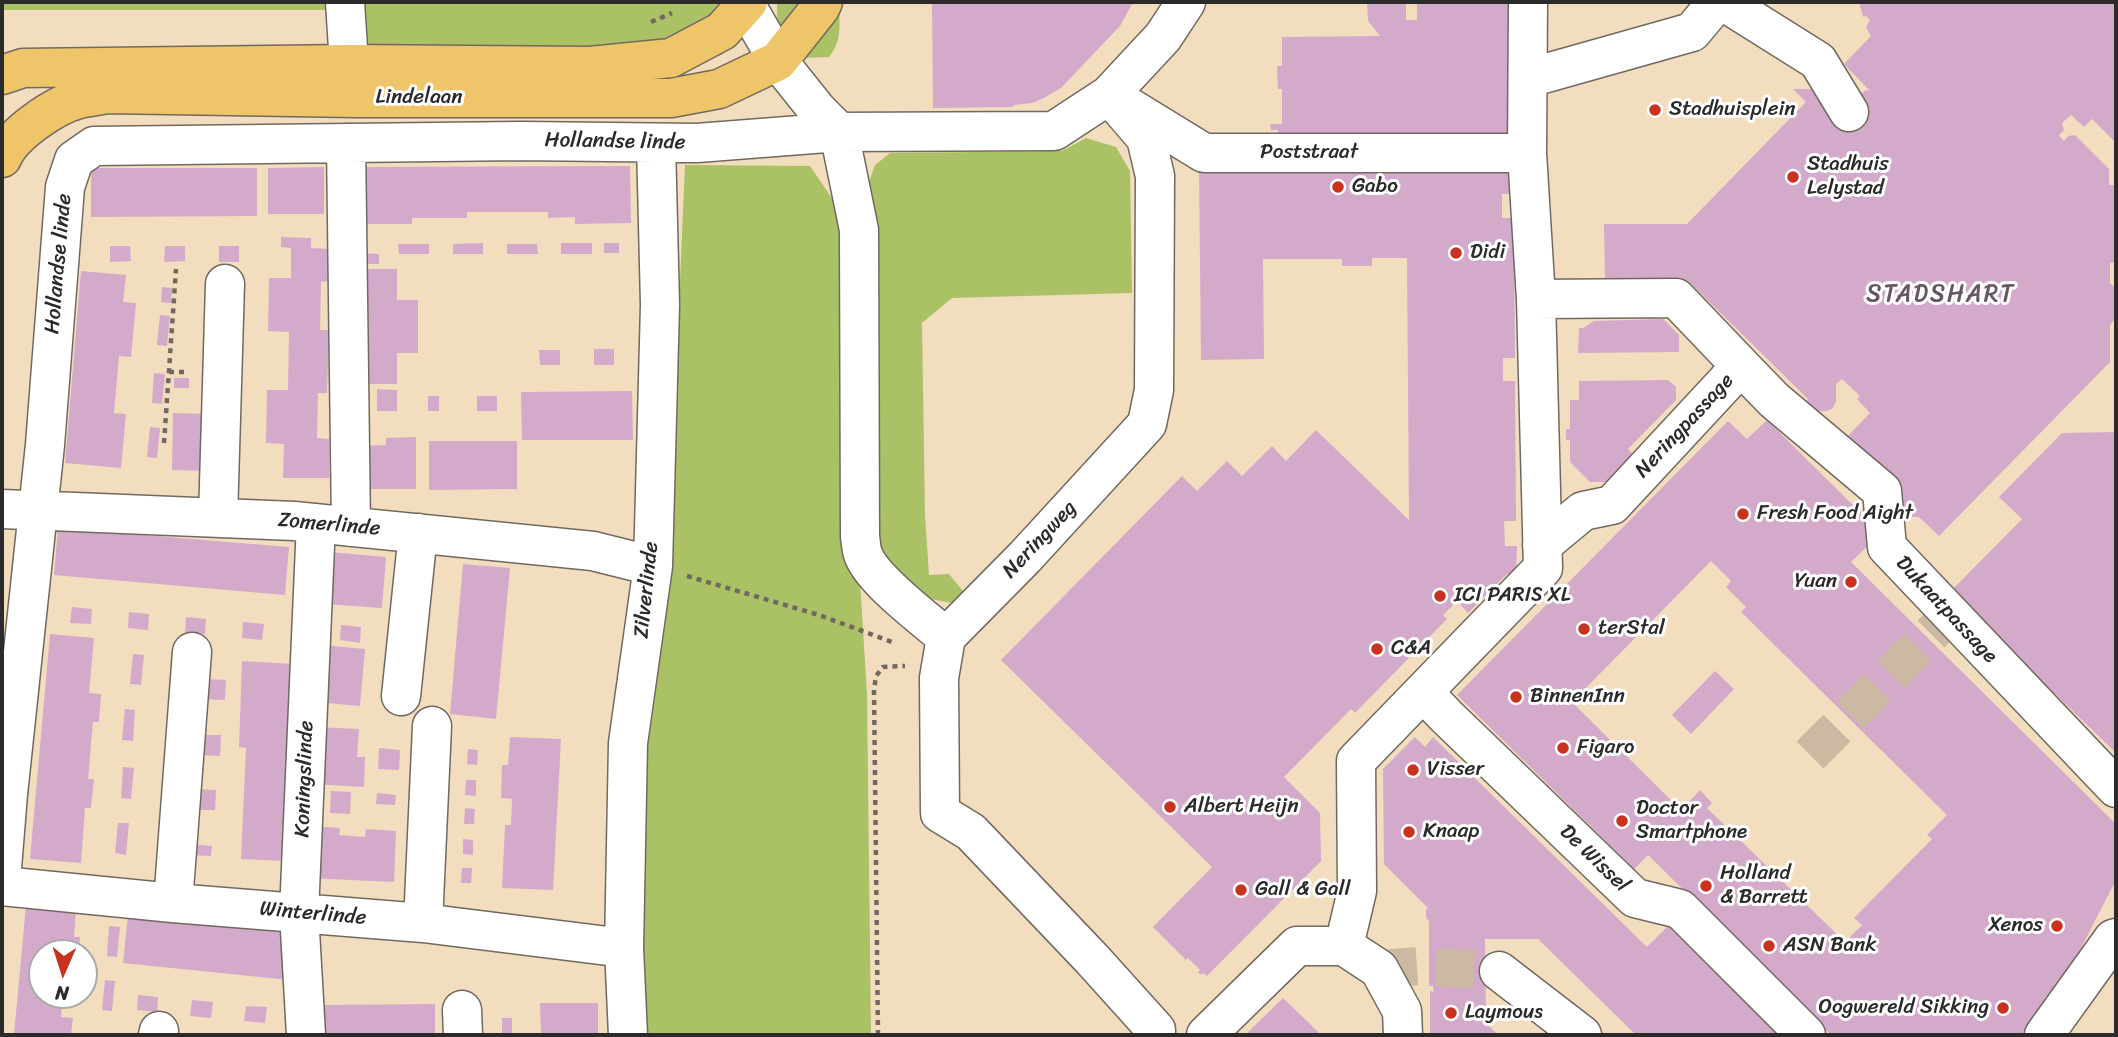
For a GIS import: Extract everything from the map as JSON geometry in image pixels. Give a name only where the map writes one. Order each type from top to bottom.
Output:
[{"type":"main road","name":"Lindelaan","points":[[2,75],[23,68],[352,81],[671,98],[719,89],[778,61],[823,2]]},
{"type":"main road","name":"Lindelaan","points":[[2,158],[5,150],[35,121],[77,99],[107,94],[214,94],[352,81],[590,66],[671,58],[722,31],[747,3]]},
{"type":"street","points":[[1109,94],[1163,37],[1186,2]]},
{"type":"street","points":[[1344,946],[1357,891],[1356,761],[1543,568],[1536,299],[1527,153],[1528,2]]},
{"type":"street","points":[[1528,73],[1543,74],[1692,32],[1717,2]]},
{"type":"street","points":[[1724,2],[1818,61],[1849,112]]},
{"type":"street","points":[[345,3],[352,81]]},
{"type":"street","points":[[747,3],[778,61],[818,111],[839,132],[859,230],[860,537],[863,554],[872,570],[906,603],[936,656],[939,678],[940,813],[971,832],[1107,975],[1156,1030],[1156,1035]]},
{"type":"street","name":"Hollandse linde","points":[[2,868],[8,794],[20,511],[65,187],[74,160],[94,146],[521,141],[697,143],[839,132],[1054,131],[1109,94]]},
{"type":"street","name":"Poststraat","points":[[1109,94],[1204,153],[1527,153]]},
{"type":"street","name":"Neringweg","points":[[936,656],[1147,424],[1154,390],[1155,176],[1146,138],[1109,94]]},
{"type":"street","name":"Koningslinde","points":[[306,1035],[299,913],[334,525],[346,143]]},
{"type":"street","name":"Zilverlinde","points":[[628,1035],[624,948],[628,743],[653,566],[660,305],[656,143]]},
{"type":"street","points":[[218,518],[225,284]]},
{"type":"street","name":"Neringpassage","points":[[1536,299],[1676,298],[1741,366],[1612,505],[1583,511],[1542,545]]},
{"type":"street","name":"Dukaatpassage","points":[[1741,366],[1774,400],[1882,491],[1887,547],[2116,788]]},
{"type":"street","name":"Zomerlinde","points":[[20,511],[334,525],[593,551],[653,566]]},
{"type":"street","points":[[401,696],[418,533]]},
{"type":"street","points":[[173,903],[192,652]]},
{"type":"street","name":"De Wissel","points":[[1423,692],[1635,898],[1680,909],[1806,1035]]},
{"type":"street","points":[[424,923],[432,726]]},
{"type":"street","name":"Winterlinde","points":[[2,886],[424,923],[624,948]]},
{"type":"street","points":[[2044,1035],[2115,933]]},
{"type":"street","points":[[1206,1035],[1297,946],[1344,946],[1379,969],[1402,1011],[1403,1035]]},
{"type":"street","points":[[1499,971],[1582,1035]]},
{"type":"path","points":[[164,443],[176,270]]},
{"type":"path","points":[[653,566],[819,615],[915,653],[936,656]]},
{"type":"path","points":[[878,1035],[876,676],[883,667],[936,656]]},
{"type":"green space","points":[[2,2],[334,2],[334,10],[2,10]]},
{"type":"green space","points":[[357,2],[735,2],[736,44],[721,55],[708,57],[378,54],[366,40]]},
{"type":"green space","points":[[777,2],[839,2],[838,38],[829,57],[778,59]]},
{"type":"green space","points":[[1086,138],[1116,147],[1130,171],[1132,293],[952,298],[922,323],[925,515],[929,575],[949,574],[967,596],[952,603],[925,598],[874,547],[869,182],[875,165],[890,153],[1062,151]]},
{"type":"green space","points":[[685,165],[810,166],[840,210],[843,304],[867,694],[871,1035],[641,1035],[646,749],[667,580]]},
{"type":"building","points":[[932,2],[1133,2],[1120,26],[1061,88],[1044,98],[1013,107],[933,108]]},
{"type":"building","points":[[1367,2],[1406,2],[1406,20],[1417,20],[1417,2],[1510,2],[1517,142],[1277,142],[1278,130],[1271,130],[1270,124],[1282,124],[1282,89],[1278,89],[1277,66],[1282,66],[1282,37],[1380,36],[1368,21]]},
{"type":"building","points":[[1859,2],[2116,2],[2116,143],[2092,119],[2084,127],[2071,115],[2062,123],[2064,130],[2059,135],[2064,141],[2068,136],[2075,135],[2109,169],[2109,185],[2116,185],[2116,262],[2110,263],[2110,283],[2116,289],[2116,318],[2110,325],[2110,362],[1939,536],[1919,517],[1902,517],[1847,437],[1870,413],[1857,399],[1860,396],[1842,379],[1836,384],[1836,402],[1832,409],[1797,412],[1808,399],[1687,280],[1605,281],[1604,224],[1687,224],[1806,102],[1793,89],[1823,89],[1859,95],[1866,90],[1870,91],[1844,64],[1871,36],[1866,27],[1870,20],[1866,16],[1863,17]]},
{"type":"building","points":[[1514,163],[1514,194],[1502,194],[1502,218],[1514,218],[1515,358],[1503,358],[1503,381],[1515,381],[1516,521],[1504,521],[1505,546],[1517,546],[1516,570],[1507,574],[1468,613],[1457,601],[1443,615],[1447,619],[1355,713],[1351,709],[1284,777],[1320,813],[1321,861],[1207,976],[1203,973],[1201,975],[1198,972],[1200,970],[1188,958],[1186,960],[1153,927],[1212,867],[1001,660],[1182,476],[1197,491],[1227,461],[1242,476],[1272,446],[1286,461],[1316,430],[1409,520],[1407,258],[1372,258],[1372,266],[1342,266],[1342,259],[1263,259],[1264,359],[1201,360],[1199,166]]},
{"type":"building","points":[[630,166],[631,223],[575,224],[575,217],[548,218],[548,212],[467,212],[467,218],[412,218],[412,224],[357,224],[357,167]]},
{"type":"building","points":[[324,167],[324,214],[268,214],[268,168]]},
{"type":"building","points":[[91,168],[257,168],[257,216],[91,217]]},
{"type":"building","points":[[281,237],[311,238],[311,248],[330,249],[330,281],[321,282],[320,330],[329,330],[327,393],[318,393],[317,438],[329,439],[329,478],[283,478],[284,444],[266,443],[267,390],[288,390],[289,332],[268,331],[269,278],[291,278],[291,248],[281,247]]},
{"type":"building","points":[[483,243],[483,254],[453,254],[453,244]]},
{"type":"building","points":[[561,243],[592,243],[592,254],[561,254]]},
{"type":"building","points":[[604,243],[619,243],[619,253],[604,253]]},
{"type":"building","points":[[398,244],[429,244],[429,254],[399,254]]},
{"type":"building","points":[[507,244],[537,244],[538,254],[507,254]]},
{"type":"building","points":[[110,246],[130,246],[131,261],[110,262]]},
{"type":"building","points":[[165,246],[185,246],[185,261],[164,262]]},
{"type":"building","points":[[219,246],[239,246],[239,262],[219,262]]},
{"type":"building","points":[[363,253],[379,254],[379,264],[364,264]]},
{"type":"building","points":[[358,269],[397,269],[397,300],[418,300],[418,353],[397,353],[397,384],[358,384]]},
{"type":"building","points":[[81,271],[126,275],[123,302],[136,303],[131,357],[119,356],[114,413],[126,414],[121,468],[65,463]]},
{"type":"building","points":[[162,287],[172,288],[171,303],[161,302]]},
{"type":"building","points":[[160,315],[170,316],[167,346],[157,345]]},
{"type":"building","points":[[1663,319],[1679,335],[1679,352],[1578,353],[1579,328],[1594,321]]},
{"type":"building","points":[[594,349],[614,349],[614,365],[594,365]]},
{"type":"building","points":[[539,350],[560,350],[560,365],[540,365]]},
{"type":"building","points":[[154,373],[165,374],[162,404],[152,403]]},
{"type":"building","points":[[174,378],[189,378],[189,388],[174,388]]},
{"type":"building","points":[[1668,380],[1676,387],[1676,400],[1628,449],[1637,458],[1614,482],[1590,482],[1570,462],[1570,440],[1566,440],[1566,429],[1570,429],[1570,400],[1579,400],[1579,381]]},
{"type":"building","points":[[377,389],[397,390],[397,411],[377,411]]},
{"type":"building","points":[[632,391],[633,440],[522,440],[521,392]]},
{"type":"building","points":[[428,396],[439,396],[439,411],[428,411]]},
{"type":"building","points":[[477,396],[497,396],[497,411],[477,411]]},
{"type":"building","points":[[173,413],[206,414],[205,471],[172,470]]},
{"type":"building","points":[[1767,420],[1881,533],[1851,562],[2116,824],[2116,880],[2080,950],[2025,1035],[1831,1035],[1648,855],[1634,869],[1457,695],[1728,421],[1747,439]],"holes":[[[1711,561],[1731,581],[1726,587],[1746,607],[1741,612],[1947,815],[1927,835],[1932,839],[1854,918],[1862,925],[1845,942],[1707,808],[1712,803],[1700,790],[1681,810],[1572,702]]]},
{"type":"building","points":[[150,427],[160,428],[157,458],[147,457]]},
{"type":"building","points":[[2116,432],[2116,753],[1950,592],[2022,519],[1999,497],[2062,433]]},
{"type":"building","points":[[416,437],[416,489],[359,489],[358,446],[386,445],[386,438]]},
{"type":"building","points":[[429,441],[517,441],[517,489],[429,490]]},
{"type":"building","points":[[58,528],[289,547],[285,595],[54,575]]},
{"type":"building","points":[[330,552],[386,557],[382,608],[325,604]]},
{"type":"building","points":[[463,564],[510,568],[496,719],[450,714]]},
{"type":"building","points":[[72,607],[92,609],[91,624],[70,623]]},
{"type":"building","points":[[129,612],[149,614],[148,630],[128,628]]},
{"type":"building","points":[[186,617],[206,619],[205,634],[185,633]]},
{"type":"building","points":[[243,622],[264,624],[262,640],[242,638]]},
{"type":"building","points":[[341,625],[361,627],[360,643],[340,640]]},
{"type":"building","points":[[50,634],[94,638],[89,693],[101,694],[99,722],[93,722],[88,779],[94,779],[91,808],[85,808],[81,863],[30,859]]},
{"type":"building","points":[[321,645],[365,649],[360,706],[316,702]]},
{"type":"building","points":[[133,654],[144,655],[141,685],[130,684]]},
{"type":"building","points":[[242,661],[294,664],[285,861],[241,859],[246,748],[239,747]]},
{"type":"building","points":[[1715,671],[1734,689],[1691,734],[1672,715]]},
{"type":"building","points":[[205,679],[226,680],[225,700],[203,699]]},
{"type":"building","points":[[125,709],[135,710],[133,741],[122,740]]},
{"type":"building","points":[[315,727],[359,729],[357,757],[365,757],[364,787],[312,784]]},
{"type":"building","points":[[200,735],[221,735],[220,756],[199,755]]},
{"type":"building","points":[[510,737],[561,739],[553,890],[502,888],[505,825],[511,825],[512,799],[501,798],[502,765],[508,765]]},
{"type":"building","points":[[1415,737],[1425,747],[1433,737],[1647,947],[1668,926],[1779,1035],[1636,1035],[1538,939],[1485,939],[1486,1023],[1498,1035],[1430,1035],[1430,991],[1434,992],[1433,986],[1429,986],[1429,921],[1426,918],[1428,908],[1384,864],[1383,769]]},
{"type":"building","points":[[379,748],[400,750],[399,770],[378,769]]},
{"type":"building","points":[[468,749],[478,750],[477,765],[467,764]]},
{"type":"building","points":[[123,767],[134,768],[131,799],[121,798]]},
{"type":"building","points":[[466,780],[476,780],[476,796],[465,795]]},
{"type":"building","points":[[195,789],[216,790],[215,810],[194,810]]},
{"type":"building","points":[[331,791],[351,792],[350,814],[330,813]]},
{"type":"building","points":[[377,793],[396,795],[395,805],[376,804]]},
{"type":"building","points":[[465,808],[475,809],[474,824],[464,824]]},
{"type":"building","points":[[118,823],[129,823],[126,855],[115,853]]},
{"type":"building","points":[[310,826],[340,828],[339,835],[365,837],[366,829],[396,831],[394,882],[307,878]]},
{"type":"building","points":[[463,839],[473,840],[473,855],[463,854]]},
{"type":"building","points":[[190,844],[212,846],[211,856],[190,855]]},
{"type":"building","points":[[462,868],[472,868],[471,883],[461,883]]},
{"type":"building","points":[[26,905],[76,910],[74,937],[80,939],[28,939],[28,1009],[62,1009],[61,1017],[73,1018],[71,1035],[14,1035]]},
{"type":"building","points":[[128,915],[294,932],[289,980],[123,963]]},
{"type":"building","points":[[109,926],[120,927],[117,957],[107,956]]},
{"type":"building","points":[[105,980],[115,981],[112,1011],[102,1010]]},
{"type":"building","points":[[138,995],[158,997],[157,1012],[137,1010]]},
{"type":"building","points":[[1283,998],[1321,1035],[1245,1035]]},
{"type":"building","points":[[192,1000],[213,1002],[211,1018],[190,1016]]},
{"type":"building","points":[[540,1003],[598,1003],[598,1035],[541,1034]]},
{"type":"building","points":[[435,1004],[435,1035],[322,1035],[322,1005]]},
{"type":"building","points":[[246,1006],[267,1007],[265,1023],[244,1021]]},
{"type":"building","points":[[502,1018],[512,1018],[512,1033],[502,1033]]},
{"type":"tunnel","points":[[1810,755],[1950,615]]},
{"type":"tunnel","points":[[1379,969],[1421,966],[1499,971]]},
{"type":"place","name":"Stadhuisplein","points":[[1655,110]]},
{"type":"place","name":"Stadhuis Lelystad","points":[[1793,177]]},
{"type":"place","name":"Gabo","points":[[1338,187]]},
{"type":"place","name":"Didi","points":[[1456,253]]},
{"type":"place","name":"Fresh Food Aight","points":[[1743,514]]},
{"type":"place","name":"Yuan","points":[[1851,582]]},
{"type":"place","name":"ICI PARIS XL","points":[[1440,596]]},
{"type":"place","name":"terStal","points":[[1584,629]]},
{"type":"place","name":"C&A","points":[[1377,649]]},
{"type":"place","name":"BinnenInn","points":[[1516,697]]},
{"type":"place","name":"Figaro","points":[[1563,748]]},
{"type":"place","name":"Visser","points":[[1413,770]]},
{"type":"place","name":"Albert Heijn","points":[[1170,807]]},
{"type":"place","name":"Doctor Smartphone","points":[[1622,821]]},
{"type":"place","name":"Knaap","points":[[1409,832]]},
{"type":"place","name":"Holland & Barrett","points":[[1706,886]]},
{"type":"place","name":"Gall & Gall","points":[[1241,890]]},
{"type":"place","name":"Xenos","points":[[2057,926]]},
{"type":"place","name":"ASN Bank","points":[[1769,946]]},
{"type":"place","name":"Oogwereld Sikking","points":[[2003,1008]]},
{"type":"place","name":"Laymous","points":[[1451,1013]]},
{"type":"district","name":"STADSHART","points":[[1941,295]]}]
